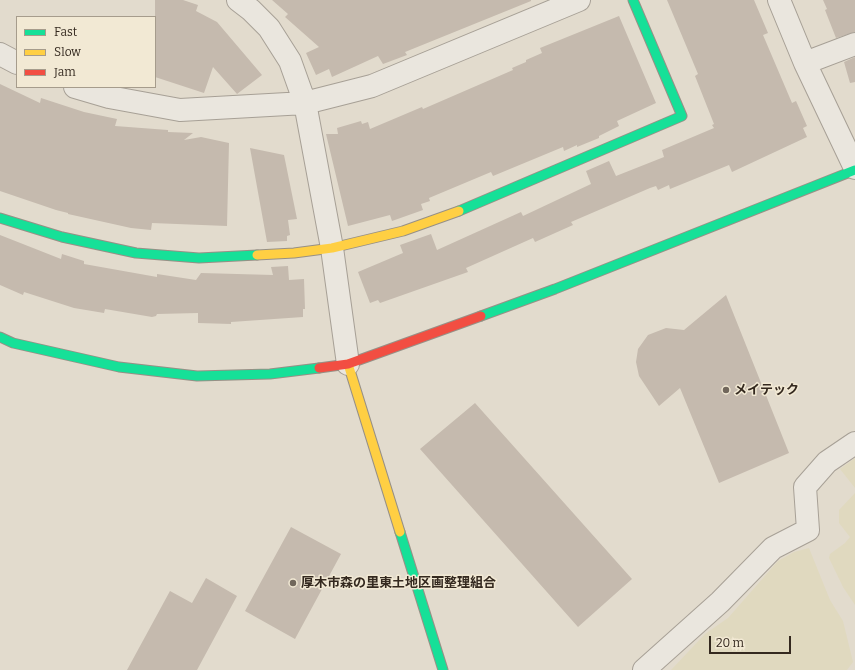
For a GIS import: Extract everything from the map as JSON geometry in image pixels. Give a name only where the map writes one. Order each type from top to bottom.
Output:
[{"type":"street","points":[[238,0],[252,10],[269,28],[290,61],[305,103],[332,248],[348,364],[443,670]]},
{"type":"street","points":[[79,88],[109,98],[180,110],[305,103],[372,86],[579,0]]},
{"type":"street","points":[[0,218],[62,237],[136,252],[199,258],[287,254],[332,248],[403,231],[475,205],[682,116],[633,0]]},
{"type":"street","points":[[0,337],[13,342],[119,368],[197,376],[270,374],[348,364],[555,289],[855,169],[805,64],[779,0]]},
{"type":"street","points":[[805,64],[855,44]]},
{"type":"street","points":[[0,54],[16,62]]},
{"type":"street","points":[[644,670],[720,602],[773,548],[808,530],[805,487],[827,462],[855,443]]},
{"type":"shaded area","points":[[855,458],[855,488],[840,469]]},
{"type":"shaded area","points":[[855,493],[855,605],[843,587],[829,558],[830,554],[845,543],[850,537],[839,523],[839,510]]},
{"type":"shaded area","points":[[809,548],[830,600],[843,621],[853,662],[847,670],[671,670],[705,634],[728,618],[778,561],[794,552]]},
{"type":"building","points":[[155,0],[183,0],[198,5],[196,11],[217,22],[262,75],[237,94],[213,67],[204,93],[156,77]]},
{"type":"building","points":[[272,0],[531,1],[405,52],[407,55],[383,64],[378,56],[332,77],[329,69],[316,75],[306,53],[319,47],[285,17],[288,14]]},
{"type":"building","points":[[667,0],[754,0],[768,33],[763,35],[792,103],[796,101],[807,126],[803,128],[807,137],[732,172],[729,165],[670,189],[669,185],[658,190],[656,186],[650,188],[571,222],[573,225],[535,242],[533,238],[466,268],[468,272],[380,303],[378,300],[370,303],[358,272],[403,253],[400,245],[431,234],[437,250],[521,212],[523,216],[591,184],[586,171],[609,161],[616,176],[664,157],[662,150],[714,128],[712,125],[714,124],[695,76],[698,74]]},
{"type":"building","points":[[823,0],[855,0],[855,32],[836,38],[825,10],[827,9]]},
{"type":"building","points":[[619,16],[656,103],[617,121],[619,126],[599,136],[599,138],[564,151],[563,147],[493,176],[491,172],[429,198],[430,201],[421,204],[423,210],[392,221],[390,215],[348,226],[326,134],[338,134],[337,128],[361,121],[362,124],[368,122],[370,129],[422,107],[423,109],[513,70],[512,68],[542,53],[540,48]]},
{"type":"building","points":[[855,57],[855,82],[850,83],[844,62]]},
{"type":"building","points":[[0,84],[40,103],[41,98],[84,112],[117,119],[115,126],[168,130],[168,132],[193,133],[184,140],[201,137],[229,143],[227,226],[152,223],[151,230],[131,228],[68,214],[0,191]]},
{"type":"building","points":[[250,148],[284,155],[297,219],[288,220],[290,235],[287,236],[287,241],[267,242]]},
{"type":"building","points":[[0,235],[61,259],[62,254],[84,261],[84,264],[157,277],[157,274],[196,280],[201,273],[273,275],[271,267],[288,266],[289,280],[304,279],[305,309],[303,309],[303,317],[231,322],[231,324],[198,323],[198,313],[157,314],[156,316],[152,317],[105,309],[104,313],[74,308],[24,292],[23,295],[0,285]]},
{"type":"building","name":"メイテック","points":[[726,295],[789,453],[719,483],[680,388],[659,406],[639,376],[636,362],[638,349],[648,335],[666,328],[684,330]]},
{"type":"building","points":[[475,403],[632,579],[578,627],[420,449]]},
{"type":"building","name":"厚木市森の里東土地区画整理組合","points":[[291,527],[341,554],[295,639],[245,611]]},
{"type":"building","points":[[206,578],[237,596],[197,670],[127,670],[170,591],[192,603]]},
{"type":"traffic: fast","points":[[459,211],[682,116],[633,0]]},
{"type":"traffic: fast","points":[[481,316],[555,289],[855,170]]},
{"type":"traffic: fast","points":[[0,218],[62,237],[136,253],[199,258],[257,255]]},
{"type":"traffic: fast","points":[[0,337],[13,343],[119,367],[197,376],[270,374],[319,368]]},
{"type":"traffic: fast","points":[[400,532],[443,670]]},
{"type":"traffic: slow","points":[[257,255],[294,253],[332,248],[403,231],[459,211]]},
{"type":"traffic: slow","points":[[348,364],[400,532]]},
{"type":"traffic: jam","points":[[319,368],[348,364],[481,316]]},
{"type":"place","name":"メイテック","points":[[726,390]]},
{"type":"place","name":"厚木市森の里東土地区画整理組合","points":[[293,583]]}]
